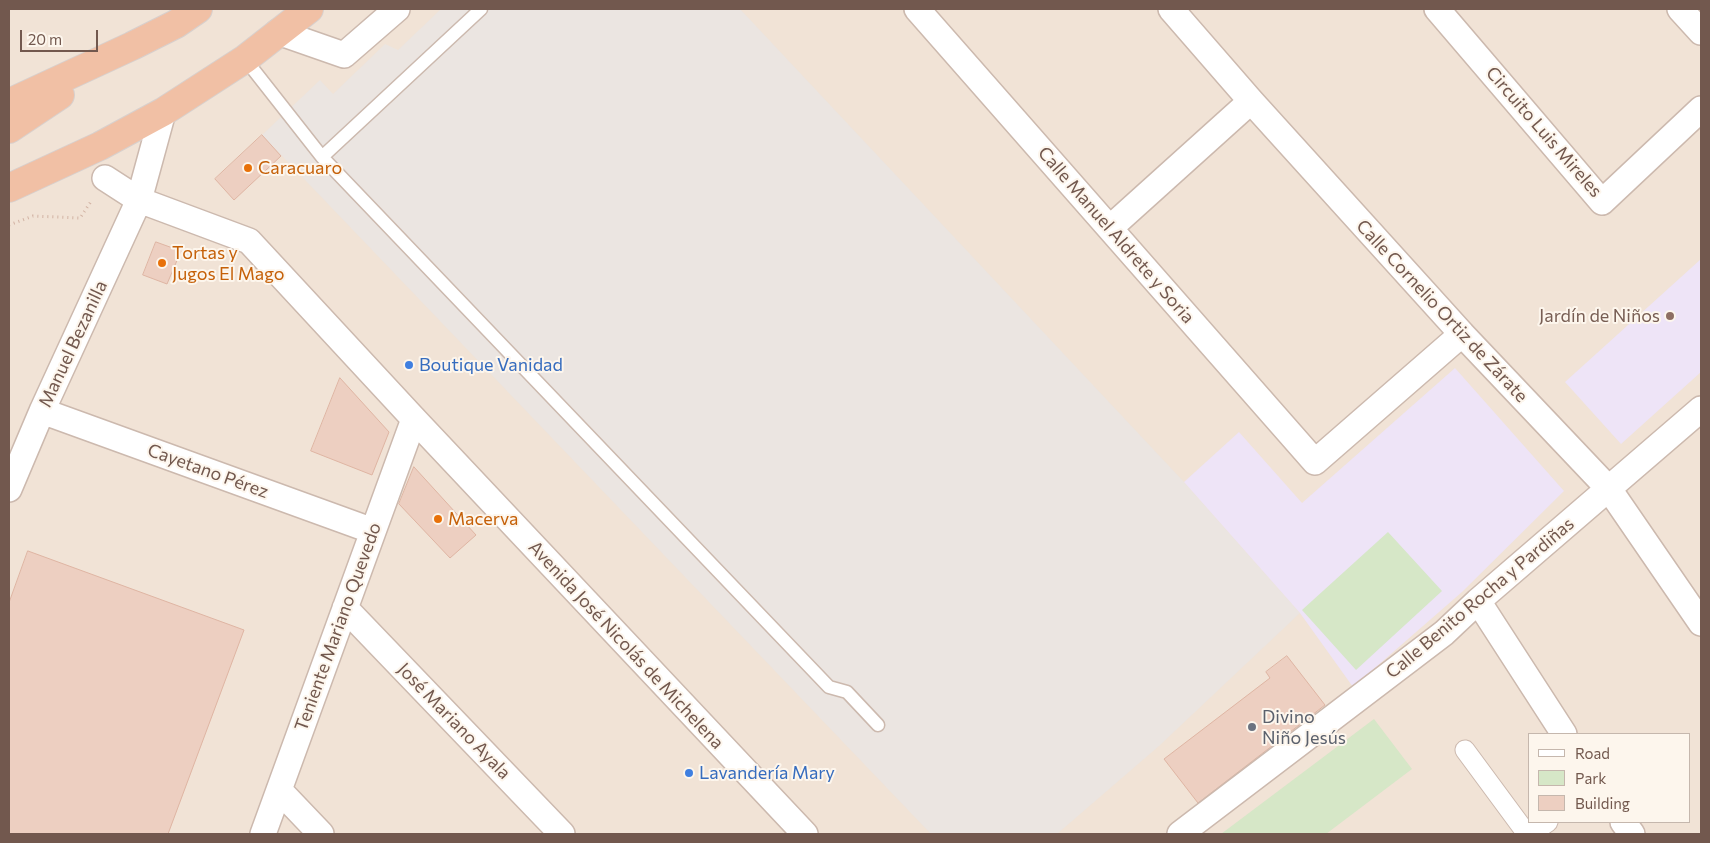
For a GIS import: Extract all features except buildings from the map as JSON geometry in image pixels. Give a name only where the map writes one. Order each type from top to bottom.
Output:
[{"type":"highway","points":[[9,188],[100,146],[163,112],[245,59],[309,9]]},
{"type":"highway","points":[[9,103],[132,46],[187,16]]},
{"type":"highway","points":[[9,129],[132,46]]},
{"type":"highway","points":[[9,172],[90,132],[163,112]]},
{"type":"street","points":[[278,32],[344,55],[397,9]]},
{"type":"street","name":"Calle Manuel Aldrete y Soria","points":[[917,9],[1315,462],[1462,334]]},
{"type":"street","name":"Calle Cornelio Ortiz de Zárate","points":[[1171,9],[1251,101],[1462,334],[1610,489],[1701,623]]},
{"type":"street","name":"Circuito Luis Mireles","points":[[1437,9],[1602,202],[1701,109]]},
{"type":"street","points":[[1680,9],[1701,32]]},
{"type":"street","points":[[1110,228],[1251,101]]},
{"type":"street","name":"Manuel Bezanilla","points":[[9,489],[42,411],[139,200],[163,112]]},
{"type":"street","name":"Avenida José Nicolás de Michelena","points":[[105,178],[139,200],[249,240],[414,419],[805,834]]},
{"type":"street","name":"Calle Benito Rocha y Pardiñas","points":[[1180,834],[1444,633],[1478,601],[1701,409]]},
{"type":"street","name":"Cayetano Pérez","points":[[42,411],[373,531]]},
{"type":"street","name":"Teniente Mariano Quevedo","points":[[262,834],[414,419]]},
{"type":"street","points":[[1478,601],[1563,733]]},
{"type":"street","name":"José Mariano Ayala","points":[[345,608],[562,834]]},
{"type":"street","points":[[1465,750],[1528,834],[1546,823]]},
{"type":"street","points":[[279,790],[321,834]]},
{"type":"street","points":[[1624,823],[1632,834]]},
{"type":"lane","points":[[322,157],[481,9]]},
{"type":"lane","points":[[245,59],[322,157],[829,687],[847,692],[878,725]]},
{"type":"path","points":[[9,226],[33,216],[80,218],[105,178]]},
{"type":"shaded area","points":[[9,9],[1701,9],[1701,834],[9,834]]},
{"type":"shaded area","points":[[441,9],[740,9],[1184,482],[1300,613],[1159,746],[1057,834],[931,834],[262,135],[320,80],[333,94],[385,44],[398,50]]},
{"type":"shaded area","name":"Jardín de Niños","points":[[1701,259],[1701,372],[1621,444],[1565,382]]},
{"type":"shaded area","points":[[1455,368],[1564,491],[1462,592],[1353,687],[1300,613],[1184,482],[1239,432],[1302,503]]},
{"type":"green space","points":[[1388,532],[1442,591],[1356,670],[1302,610]]},
{"type":"green space","points":[[1374,719],[1412,769],[1326,834],[1221,834]]},
{"type":"place","name":"Caracuaro","points":[[248,168]]},
{"type":"place","name":"Tortas y Jugos El Mago","points":[[162,263]]},
{"type":"place","name":"Jardín de Niños","points":[[1670,316]]},
{"type":"place","name":"Boutique Vanidad","points":[[409,365]]},
{"type":"place","name":"Macerva","points":[[438,519]]},
{"type":"place","name":"Divino Niño Jesús","points":[[1252,727]]},
{"type":"place","name":"Lavandería Mary","points":[[689,773]]}]
